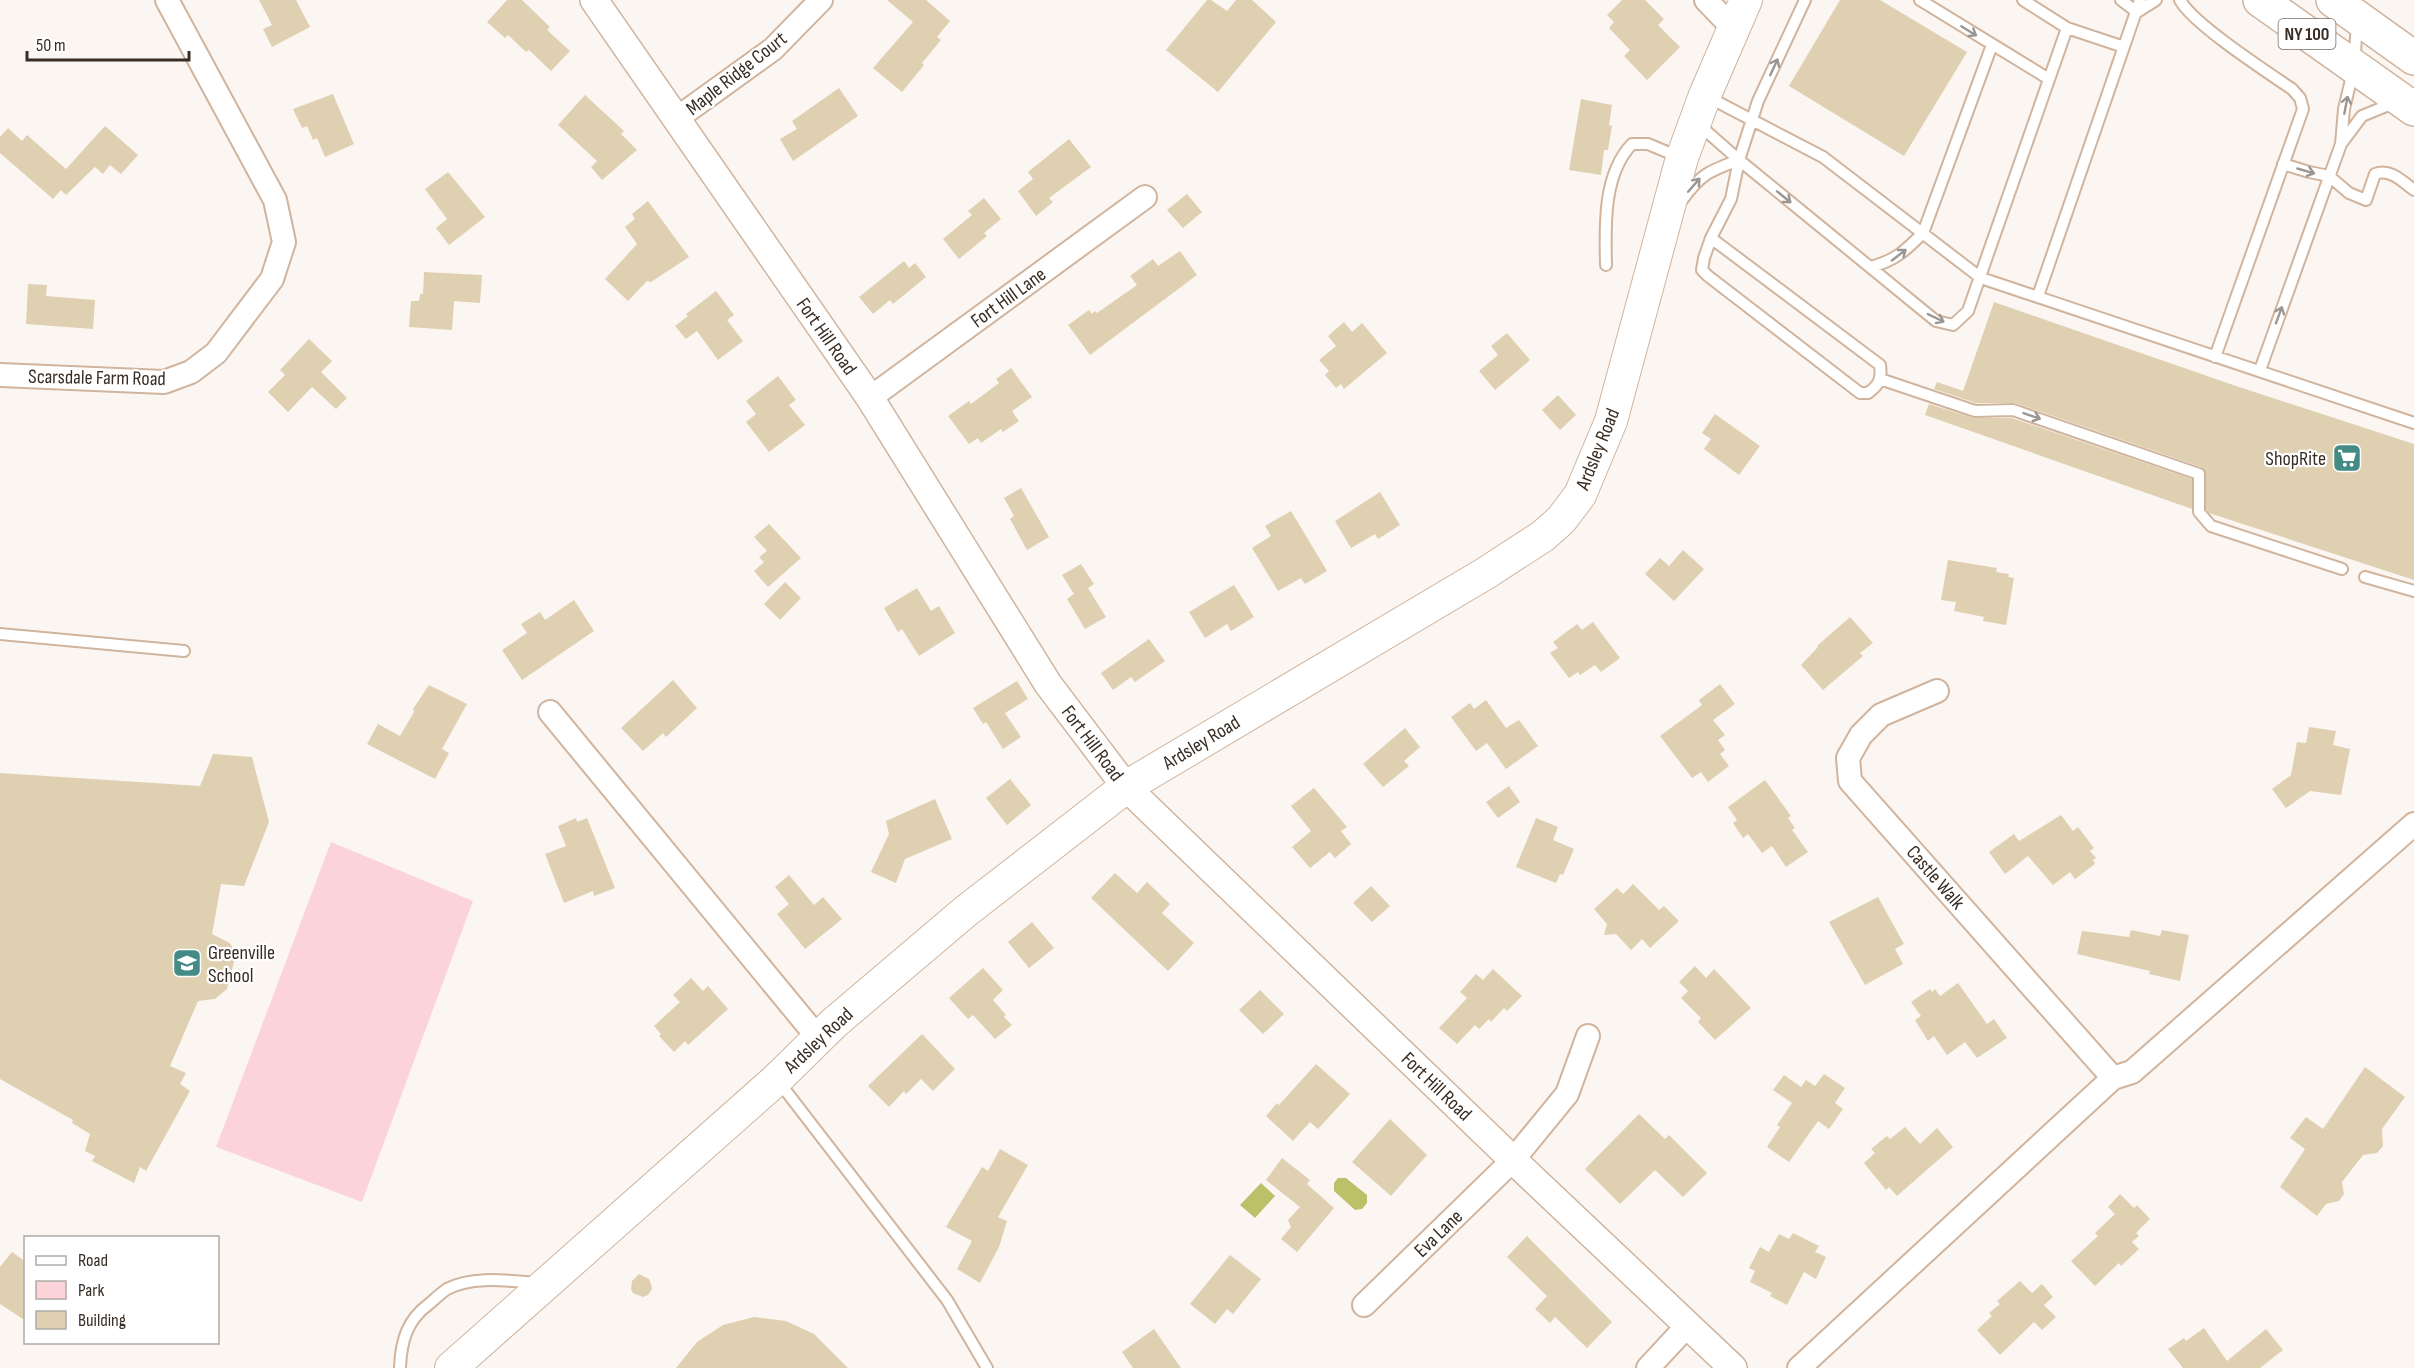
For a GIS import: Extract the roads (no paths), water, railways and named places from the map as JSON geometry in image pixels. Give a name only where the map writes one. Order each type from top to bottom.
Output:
[{"type":"main road","name":"Ardsley Road","points":[[451,1368],[777,1078],[834,1023],[966,911],[1126,787],[1486,573],[1543,536],[1561,520],[1580,495],[1611,421],[1682,158],[1700,108],[1746,0]]},
{"type":"main road","name":"NY 100","points":[[2260,0],[2408,104]]},
{"type":"main road","name":"NY 100","points":[[2345,8],[2414,58]]},
{"type":"street","name":"Scarsdale Farm Road","points":[[0,375],[164,382],[191,372],[216,353],[272,279],[284,242],[275,201],[167,0]]},
{"type":"street","name":"Fort Hill Road","points":[[594,0],[870,398],[1048,684],[1126,787],[1512,1160],[1733,1368]]},
{"type":"street","name":"Maple Ridge Court","points":[[676,119],[773,49],[821,0]]},
{"type":"street","points":[[1706,0],[1733,28]]},
{"type":"street","name":"Fort Hill Lane","points":[[870,398],[1145,197]]},
{"type":"street","name":"Castle Walk","points":[[1937,691],[1881,715],[1861,735],[1848,758],[1850,781],[2113,1078]]},
{"type":"street","points":[[550,712],[819,1039]]},
{"type":"street","points":[[1799,1368],[2113,1078],[2132,1072],[2414,824]]},
{"type":"street","name":"Eva Lane","points":[[1364,1305],[1512,1160],[1567,1094],[1588,1036]]},
{"type":"street","points":[[1648,1368],[1687,1326]]},
{"type":"lane","points":[[1711,238],[1880,365],[1880,379],[1877,386],[1868,393],[1860,393],[1702,270],[1711,238],[1731,199],[1739,160],[1758,101],[1805,0]]},
{"type":"lane","points":[[1920,0],[2049,79]]},
{"type":"lane","points":[[2023,0],[2067,28],[2124,47]]},
{"type":"lane","points":[[2121,0],[2137,12]]},
{"type":"lane","points":[[2038,296],[2140,0]]},
{"type":"lane","points":[[2137,12],[2156,0]]},
{"type":"lane","points":[[2180,0],[2200,21],[2292,89],[2300,98],[2302,109],[2215,357]]},
{"type":"lane","points":[[2260,370],[2341,144],[2344,109],[2354,67],[2345,8]]},
{"type":"lane","points":[[1700,108],[1739,160],[1936,321],[1953,325],[1968,311],[1981,278],[2067,28]]},
{"type":"lane","points":[[1870,267],[1889,262],[1900,256],[1923,233],[1992,45]]},
{"type":"lane","points":[[2341,144],[2362,116],[2408,104]]},
{"type":"lane","points":[[1700,108],[1752,121],[1823,157],[1981,278],[2414,423]]},
{"type":"lane","points":[[1606,265],[1606,213],[1614,178],[1623,153],[1632,144],[1648,144],[1682,158]]},
{"type":"lane","points":[[1662,227],[1698,180],[1710,171],[1739,160]]},
{"type":"lane","points":[[2283,164],[2329,176],[2349,193],[2366,200],[2375,174],[2382,171],[2392,174],[2414,190]]},
{"type":"lane","points":[[1880,379],[1975,411],[2013,410],[2199,474],[2199,512],[2211,526],[2342,569]]},
{"type":"lane","points":[[2365,577],[2414,591]]},
{"type":"lane","points":[[0,634],[184,651]]},
{"type":"lane","points":[[777,1078],[947,1300],[987,1368]]},
{"type":"lane","points":[[400,1368],[402,1341],[409,1323],[424,1307],[448,1289],[466,1283],[497,1280],[544,1284]]},
{"type":"place","name":"ShopRite","points":[[2347,458]]},
{"type":"place","name":"Greenville School","points":[[187,963]]}]
